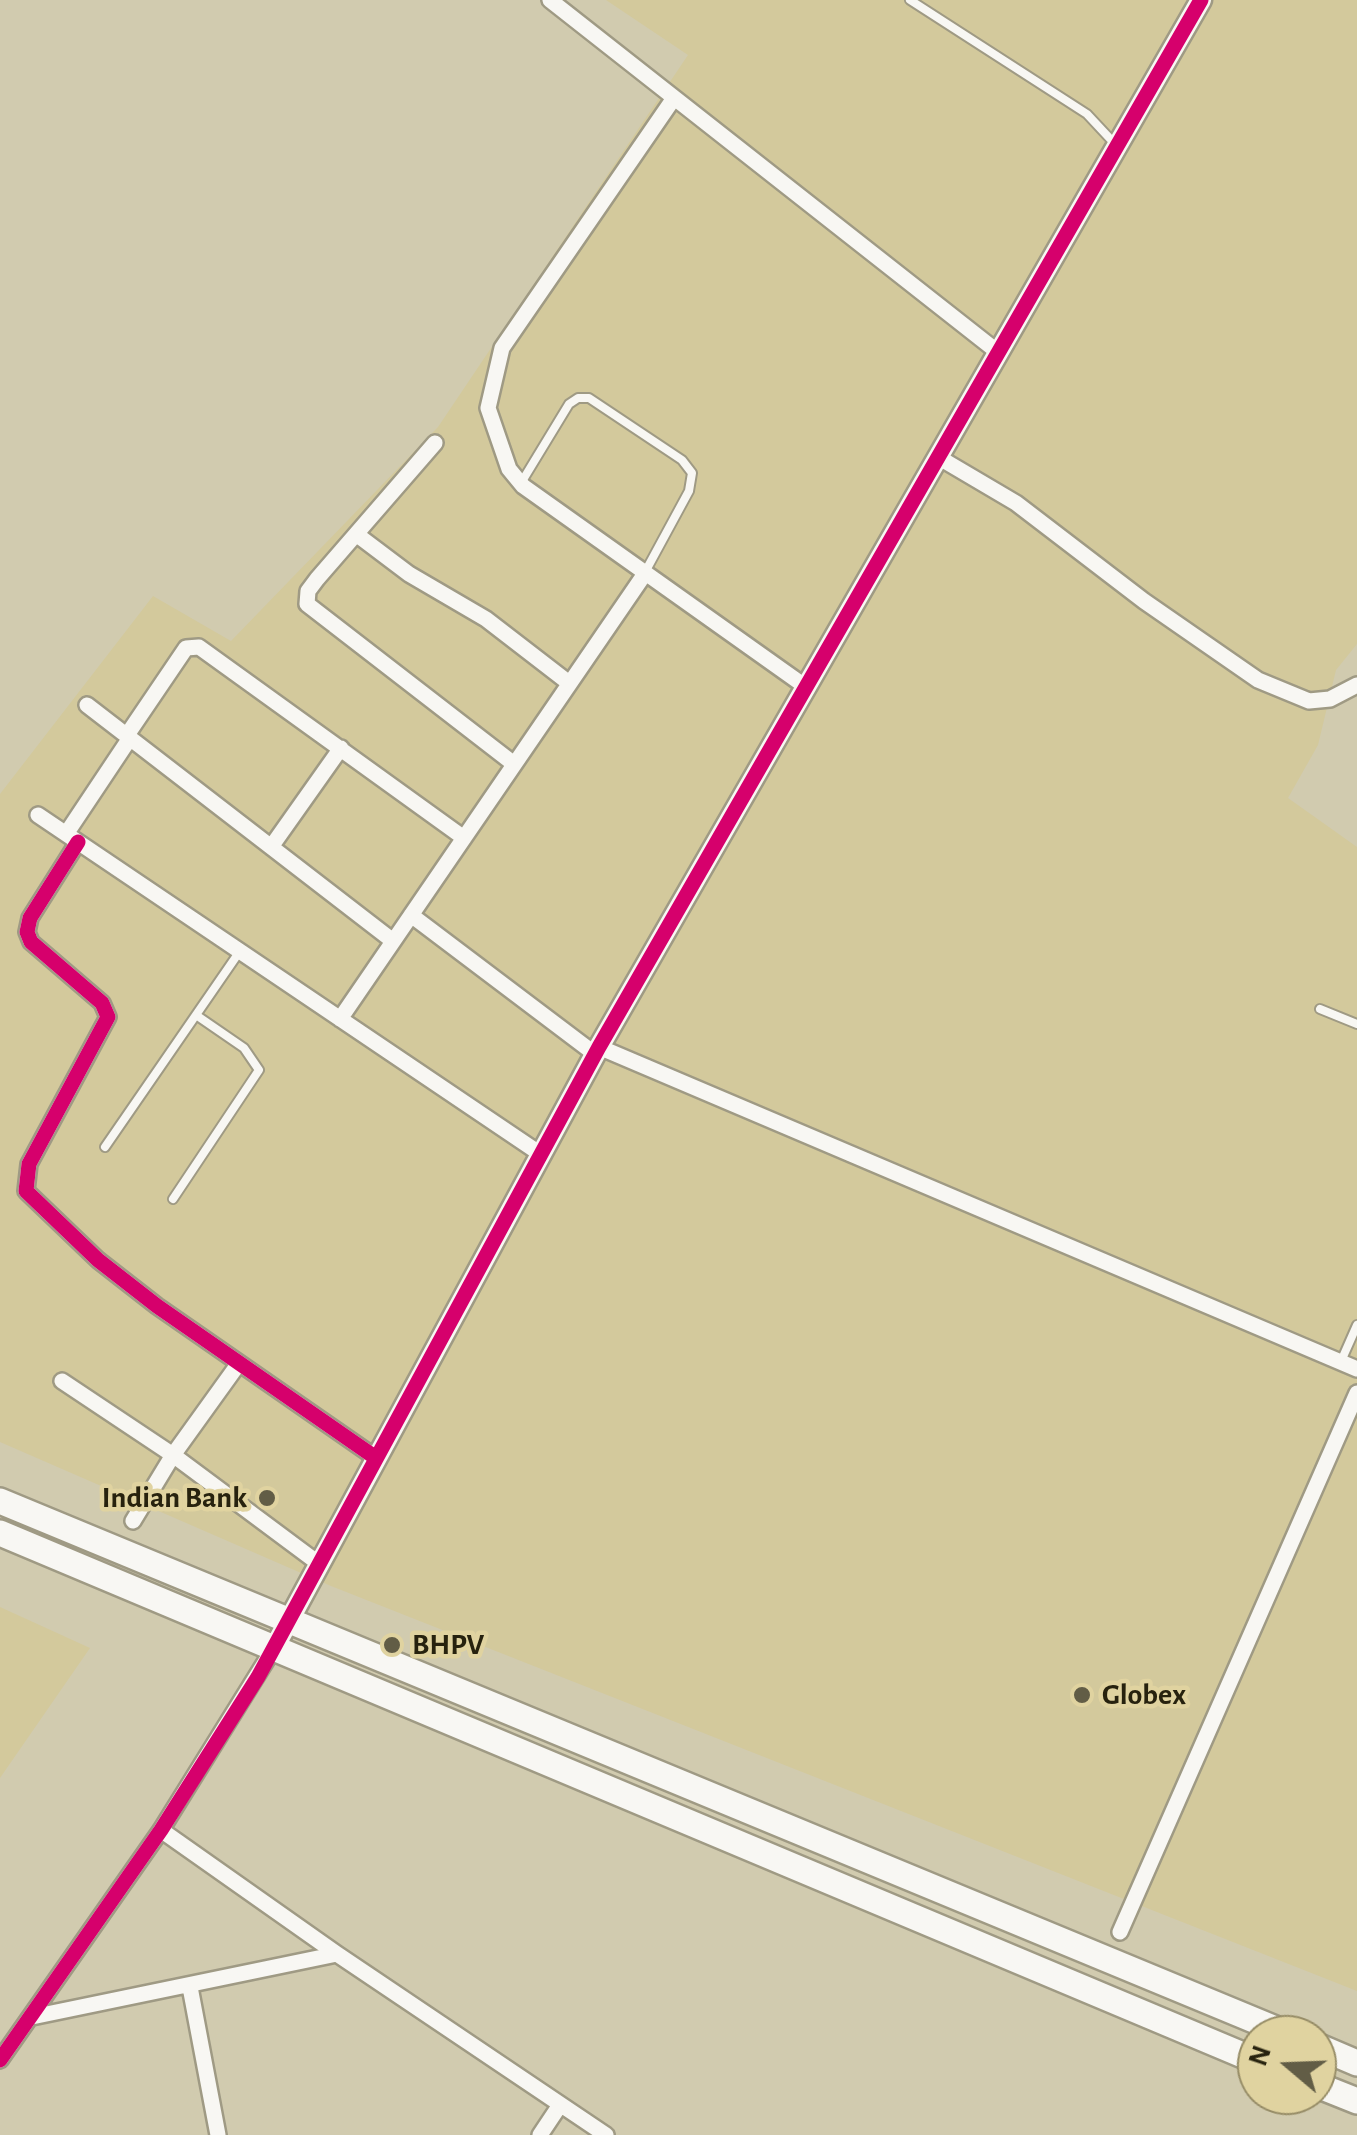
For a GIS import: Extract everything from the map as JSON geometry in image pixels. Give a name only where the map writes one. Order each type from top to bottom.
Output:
[{"type":"main road","points":[[0,1501],[1241,2015]]},
{"type":"main road","points":[[0,1533],[1237,2053]]},
{"type":"street","points":[[550,0],[999,353]]},
{"type":"street","points":[[0,2060],[161,1830],[274,1648],[597,1050],[1118,148],[1196,2]]},
{"type":"street","points":[[674,98],[502,348],[488,408],[509,470],[521,483],[644,575],[806,687]]},
{"type":"street","points":[[435,443],[308,591],[308,604],[514,764]]},
{"type":"street","points":[[938,457],[1016,503],[1144,601],[1258,680],[1309,701],[1330,699],[1357,685]]},
{"type":"street","points":[[356,534],[410,574],[486,618],[569,684]]},
{"type":"street","points":[[340,1019],[644,575]]},
{"type":"street","points":[[376,1458],[237,1366],[98,1260],[26,1191],[29,1164],[108,1017],[102,1003],[31,942],[27,932],[30,918],[128,736],[186,648],[199,646],[464,838]]},
{"type":"street","points":[[88,705],[393,941]]},
{"type":"street","points":[[271,847],[341,748]]},
{"type":"street","points":[[38,814],[542,1154]]},
{"type":"street","points":[[411,915],[597,1050],[1342,1359],[1357,1369]]},
{"type":"street","points":[[134,1521],[173,1455],[237,1366]]},
{"type":"street","points":[[62,1381],[173,1455],[318,1563]]},
{"type":"street","points":[[1120,1932],[1357,1393]]},
{"type":"street","points":[[161,1830],[336,1954],[606,2135]]},
{"type":"street","points":[[32,2017],[190,1988],[336,1954]]},
{"type":"street","points":[[190,1988],[218,2135]]},
{"type":"street","points":[[540,2135],[560,2105]]},
{"type":"lane","points":[[910,0],[1087,114],[1118,148]]},
{"type":"lane","points":[[521,483],[569,404],[578,398],[589,398],[682,460],[692,473],[689,491],[644,575]]},
{"type":"lane","points":[[106,1147],[240,951]]},
{"type":"lane","points":[[1320,1010],[1357,1024]]},
{"type":"lane","points":[[172,1199],[260,1070],[244,1048],[196,1015]]},
{"type":"lane","points":[[1342,1359],[1357,1325]]},
{"type":"shaded area","points":[[606,0],[1357,0],[1357,644],[1336,670],[1318,745],[1288,798],[1357,847],[1357,1991],[331,1586],[0,1442],[0,794],[153,596],[231,641],[438,427],[688,55]]},
{"type":"shaded area","points":[[0,1607],[90,1648],[0,1778]]},
{"type":"cycle path","points":[[0,2060],[161,1830],[258,1677],[599,1047],[1201,0]]},
{"type":"cycle path","points":[[78,842],[30,918],[27,932],[31,942],[102,1003],[108,1017],[29,1164],[26,1191],[98,1260],[157,1306],[376,1458]]},
{"type":"place","name":"Indian Bank","points":[[267,1498]]},
{"type":"place","name":"BHPV","points":[[392,1645]]},
{"type":"place","name":"Globex","points":[[1082,1695]]}]
